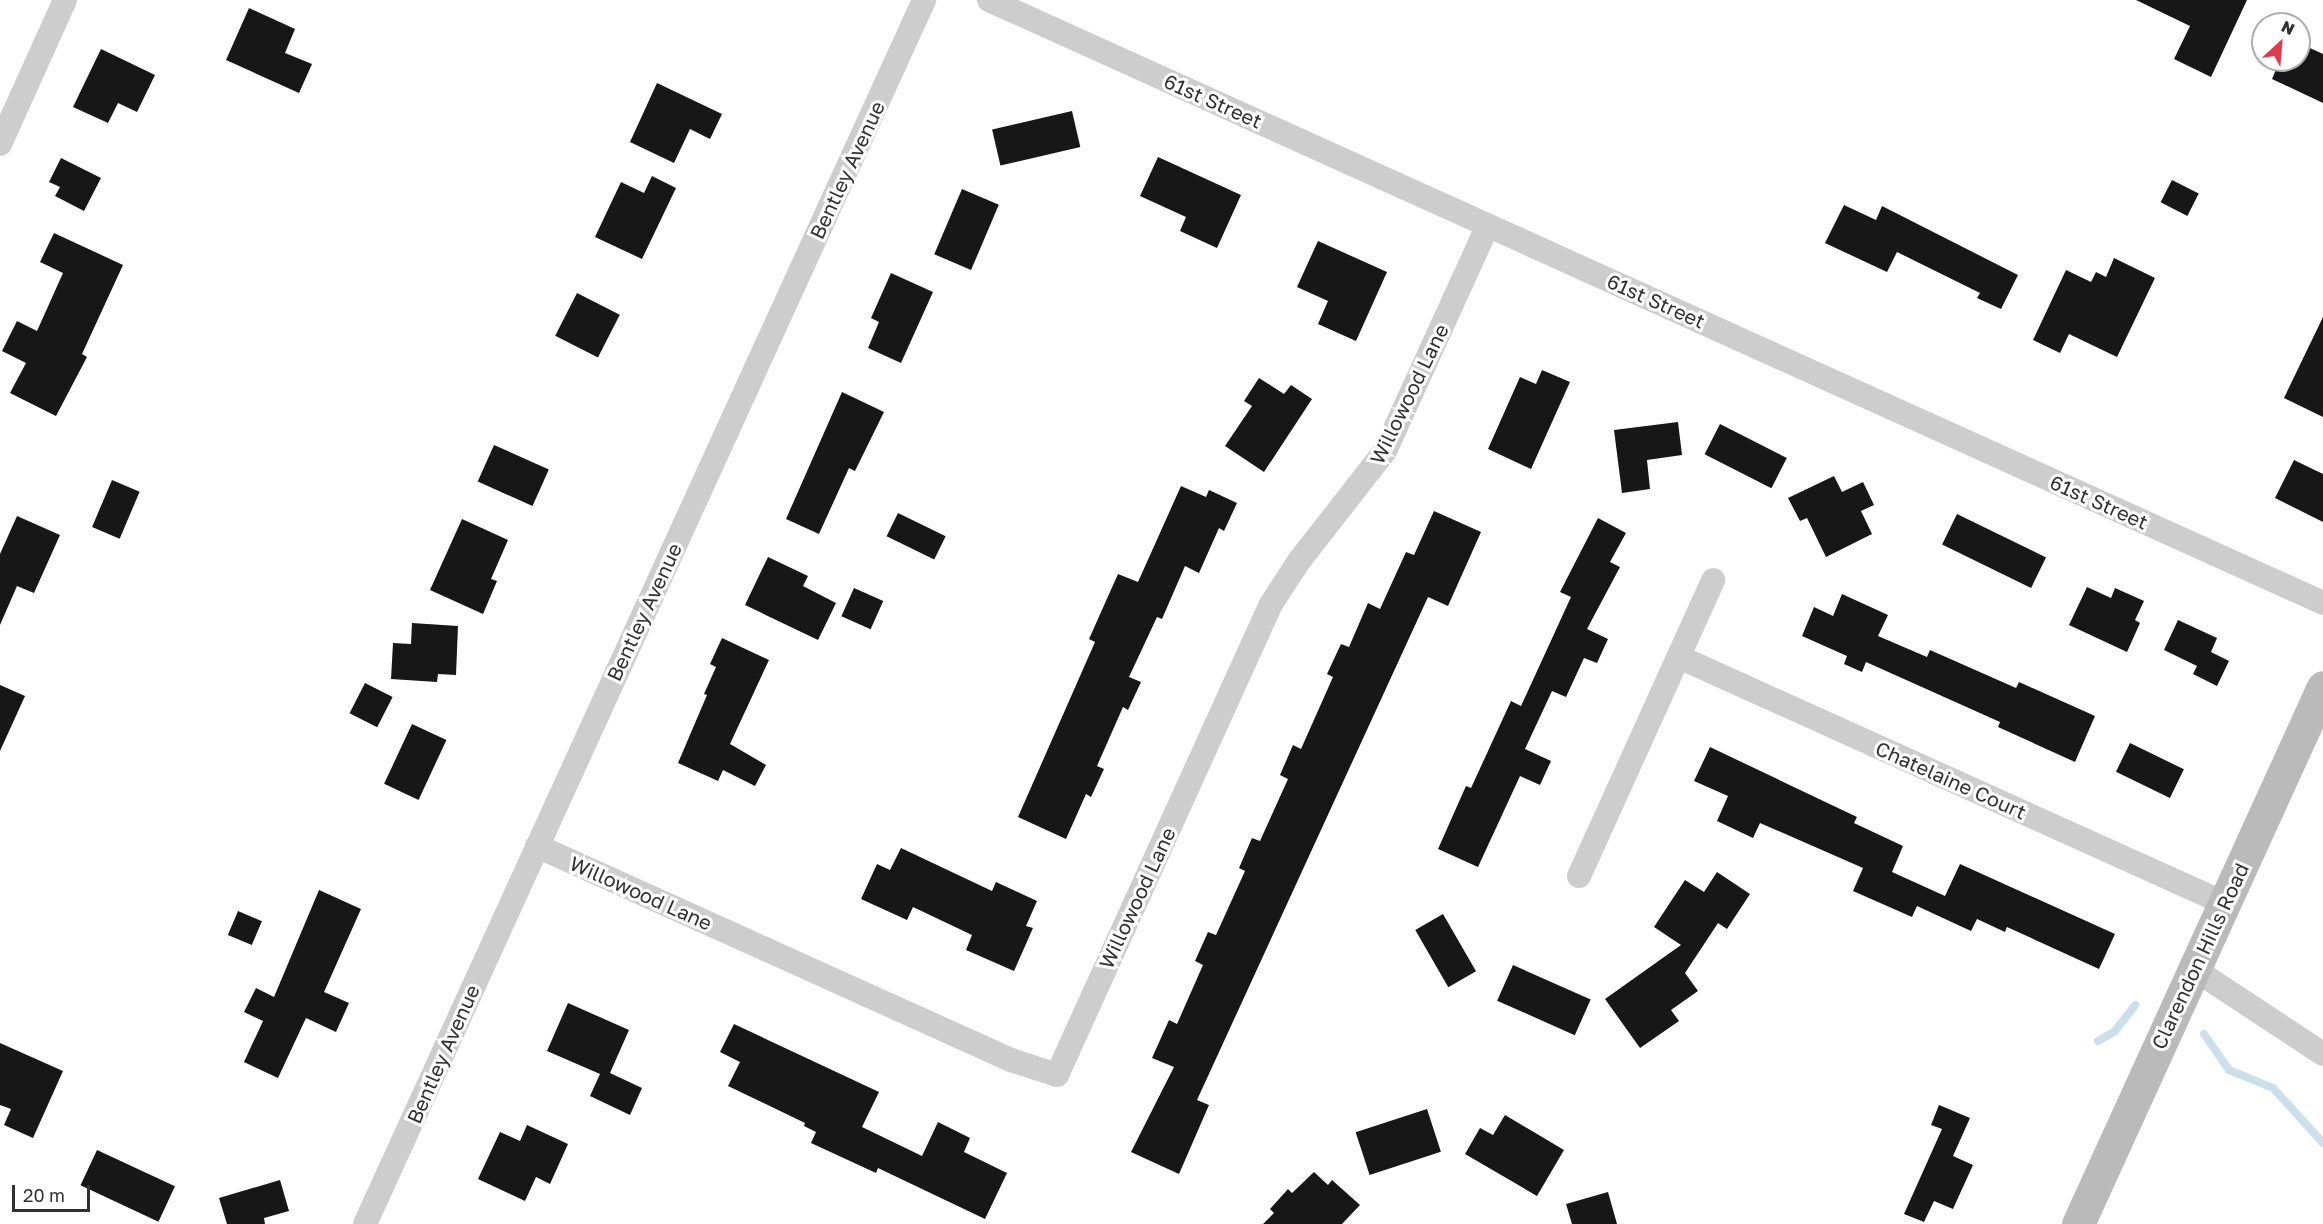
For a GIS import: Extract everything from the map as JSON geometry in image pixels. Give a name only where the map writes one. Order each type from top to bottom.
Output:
[{"type":"street","points":[[0,144],[65,0]]},
{"type":"street","name":"Bentley Avenue","points":[[365,1224],[924,0]]},
{"type":"street","name":"61st Street","points":[[989,0],[2323,603]]},
{"type":"street","name":"Willowood Lane","points":[[537,846],[1011,1060],[1057,1075],[1271,604],[1299,561],[1385,451],[1488,225]]},
{"type":"street","points":[[1579,876],[1713,580]]},
{"type":"street","name":"Chatelaine Court","points":[[1679,657],[2224,903]]},
{"type":"street","name":"Clarendon Hills Road","points":[[2078,1224],[2323,687]]},
{"type":"street","points":[[2194,969],[2323,1054]]},
{"type":"building","points":[[2136,0],[2247,0],[2211,77],[2174,59],[2190,26]]},
{"type":"building","points":[[249,8],[295,29],[285,53],[312,64],[299,93],[226,60]]},
{"type":"building","points":[[2311,48],[2323,54],[2323,103],[2272,79],[2275,72],[2311,72]]},
{"type":"building","points":[[101,49],[155,75],[137,112],[118,103],[108,123],[73,107]]},
{"type":"building","points":[[657,83],[722,114],[710,139],[690,129],[674,163],[630,142]]},
{"type":"building","points":[[1072,111],[1080,147],[1000,165],[992,129]]},
{"type":"building","points":[[1158,157],[1241,195],[1217,248],[1180,231],[1186,217],[1140,196]]},
{"type":"building","points":[[61,158],[101,178],[84,211],[55,196],[60,187],[49,182]]},
{"type":"building","points":[[652,176],[676,188],[642,259],[595,237],[621,182],[644,193]]},
{"type":"building","points":[[2172,180],[2199,194],[2187,216],[2161,202]]},
{"type":"building","points":[[962,189],[999,205],[971,270],[934,254]]},
{"type":"building","points":[[1844,205],[1876,220],[1882,206],[2018,275],[2001,309],[1977,298],[1980,293],[1897,252],[1887,272],[1825,243]]},
{"type":"building","points":[[54,233],[123,265],[82,354],[87,357],[56,416],[10,393],[26,363],[2,351],[17,321],[37,331],[63,273],[40,262]]},
{"type":"building","points":[[1318,241],[1387,272],[1356,341],[1318,324],[1328,301],[1297,287]]},
{"type":"building","points":[[2114,258],[2155,278],[2117,357],[2069,334],[2060,353],[2033,340],[2066,270],[2091,282],[2096,272],[2106,277]]},
{"type":"building","points":[[891,273],[933,292],[901,363],[868,348],[879,322],[871,318]]},
{"type":"building","points":[[577,293],[620,315],[598,358],[555,336]]},
{"type":"building","points":[[2323,317],[2323,417],[2284,398]]},
{"type":"building","points":[[1542,370],[1570,382],[1531,469],[1488,449],[1520,377],[1536,384]]},
{"type":"building","points":[[1259,378],[1284,394],[1291,385],[1312,399],[1264,472],[1225,446],[1252,406],[1244,401]]},
{"type":"building","points":[[842,392],[884,412],[855,471],[849,468],[819,534],[786,519]]},
{"type":"building","points":[[1678,422],[1682,455],[1647,460],[1650,489],[1622,493],[1614,430]]},
{"type":"building","points":[[1720,424],[1787,458],[1771,488],[1705,454]]},
{"type":"building","points":[[494,445],[549,469],[533,506],[478,482]]},
{"type":"building","points":[[2294,460],[2323,474],[2323,522],[2275,498]]},
{"type":"building","points":[[1834,476],[1842,492],[1863,482],[1874,505],[1861,511],[1872,534],[1826,557],[1807,518],[1800,521],[1788,498]]},
{"type":"building","points":[[112,480],[140,492],[120,539],[92,527]]},
{"type":"building","points":[[1181,486],[1206,497],[1209,490],[1237,503],[1224,531],[1219,528],[1199,573],[1185,566],[1162,619],[1157,617],[1129,677],[1141,682],[1128,710],[1123,707],[1097,766],[1104,769],[1091,797],[1086,794],[1066,839],[1018,817],[1095,642],[1089,639],[1118,574],[1138,582]]},
{"type":"building","points":[[1434,511],[1481,532],[1448,606],[1428,597],[1197,1100],[1209,1105],[1179,1174],[1131,1152],[1174,1067],[1152,1058],[1169,1020],[1177,1024],[1203,965],[1195,961],[1208,932],[1216,935],[1245,871],[1239,868],[1252,838],[1260,841],[1288,779],[1280,775],[1293,745],[1301,749],[1333,677],[1327,674],[1341,644],[1349,647],[1368,603],[1380,609],[1406,552],[1414,555]]},
{"type":"building","points":[[898,513],[946,536],[934,560],[887,536]]},
{"type":"building","points":[[1957,514],[2046,557],[2031,588],[1942,545]]},
{"type":"building","points":[[17,516],[60,535],[34,593],[17,586],[0,625],[0,554]]},
{"type":"building","points":[[1598,518],[1626,533],[1610,562],[1620,567],[1587,629],[1608,639],[1597,663],[1584,658],[1566,697],[1552,691],[1525,749],[1551,761],[1540,785],[1520,776],[1478,867],[1438,849],[1466,786],[1471,788],[1511,701],[1521,706],[1571,597],[1560,592]]},
{"type":"building","points":[[462,519],[508,540],[491,579],[497,581],[483,614],[430,590]]},
{"type":"building","points":[[768,557],[808,576],[803,586],[836,603],[818,640],[745,605]]},
{"type":"building","points":[[2087,587],[2111,598],[2115,588],[2144,601],[2135,620],[2140,623],[2127,652],[2069,625]]},
{"type":"building","points":[[854,588],[883,601],[871,629],[841,616]]},
{"type":"building","points":[[1842,594],[1888,615],[1878,636],[1927,657],[1930,650],[2016,688],[2019,682],[2095,716],[2075,762],[1998,727],[2000,722],[1866,662],[1862,672],[1844,664],[1847,656],[1802,636],[1814,607],[1833,616]]},
{"type":"building","points":[[2178,620],[2217,638],[2211,652],[2229,661],[2217,686],[2193,674],[2197,666],[2164,650]]},
{"type":"building","points":[[412,623],[458,626],[456,675],[438,674],[437,682],[391,679],[393,643],[411,644]]},
{"type":"building","points":[[722,638],[769,660],[730,744],[766,765],[755,786],[723,770],[718,781],[678,763],[707,695],[704,694],[716,667],[710,664]]},
{"type":"building","points":[[365,683],[393,697],[377,727],[350,713]]},
{"type":"building","points":[[0,685],[25,696],[0,751]]},
{"type":"building","points":[[412,724],[446,740],[419,800],[384,784]]},
{"type":"building","points":[[2130,743],[2184,769],[2170,798],[2116,772]]},
{"type":"building","points":[[1710,747],[1857,817],[1854,823],[1903,846],[1892,872],[1945,896],[1960,864],[2115,934],[2099,969],[2007,927],[2005,932],[1977,919],[1971,931],[1917,906],[1912,917],[1853,891],[1863,868],[1760,823],[1753,838],[1717,821],[1728,796],[1694,781]]},
{"type":"building","points":[[901,848],[992,891],[996,882],[1037,901],[1026,926],[1033,928],[1014,971],[966,950],[972,935],[913,907],[907,920],[861,899],[877,864],[890,870]]},
{"type":"building","points":[[1717,872],[1750,894],[1727,929],[1718,923],[1685,973],[1698,991],[1671,1010],[1679,1021],[1640,1048],[1605,999],[1681,945],[1654,927],[1685,880],[1704,892]]},
{"type":"building","points":[[319,890],[361,909],[324,992],[349,1003],[336,1032],[306,1018],[278,1078],[244,1062],[263,1021],[244,1012],[256,988],[274,997]]},
{"type":"building","points":[[238,911],[262,921],[252,945],[228,935]]},
{"type":"building","points":[[1443,914],[1476,971],[1448,987],[1415,930]]},
{"type":"building","points":[[1513,965],[1591,1000],[1575,1035],[1497,1001]]},
{"type":"building","points":[[568,1003],[629,1030],[610,1073],[642,1088],[630,1115],[590,1096],[600,1074],[547,1051]]},
{"type":"building","points":[[734,1024],[879,1092],[862,1127],[922,1156],[938,1122],[970,1138],[964,1152],[1007,1173],[985,1219],[878,1168],[876,1173],[811,1143],[816,1132],[804,1126],[805,1123],[728,1086],[740,1062],[720,1052]]},
{"type":"building","points":[[0,1043],[63,1071],[33,1138],[4,1125],[11,1109],[0,1105]]},
{"type":"building","points":[[1939,1105],[1970,1118],[1953,1156],[1973,1165],[1953,1209],[1934,1201],[1924,1222],[1904,1214],[1942,1129],[1931,1125]]},
{"type":"building","points":[[1427,1109],[1441,1152],[1370,1175],[1356,1132]]},
{"type":"building","points":[[1505,1115],[1564,1150],[1537,1196],[1465,1154],[1480,1128],[1493,1135]]},
{"type":"building","points":[[527,1125],[568,1144],[550,1184],[536,1177],[525,1201],[478,1179],[500,1132],[520,1141]]},
{"type":"building","points":[[97,1150],[175,1186],[158,1222],[81,1185]]},
{"type":"building","points":[[1314,1172],[1328,1185],[1332,1180],[1360,1205],[1342,1224],[1263,1224],[1274,1213],[1270,1209],[1288,1189],[1292,1193]]},
{"type":"building","points":[[280,1180],[289,1211],[264,1218],[265,1224],[227,1224],[219,1198]]},
{"type":"building","points":[[1608,1192],[1617,1224],[1572,1224],[1566,1204]]},
{"type":"waterway","points":[[2098,1041],[2115,1031],[2135,1005]]},
{"type":"waterway","points":[[2204,1034],[2229,1070],[2273,1088],[2323,1143]]}]
